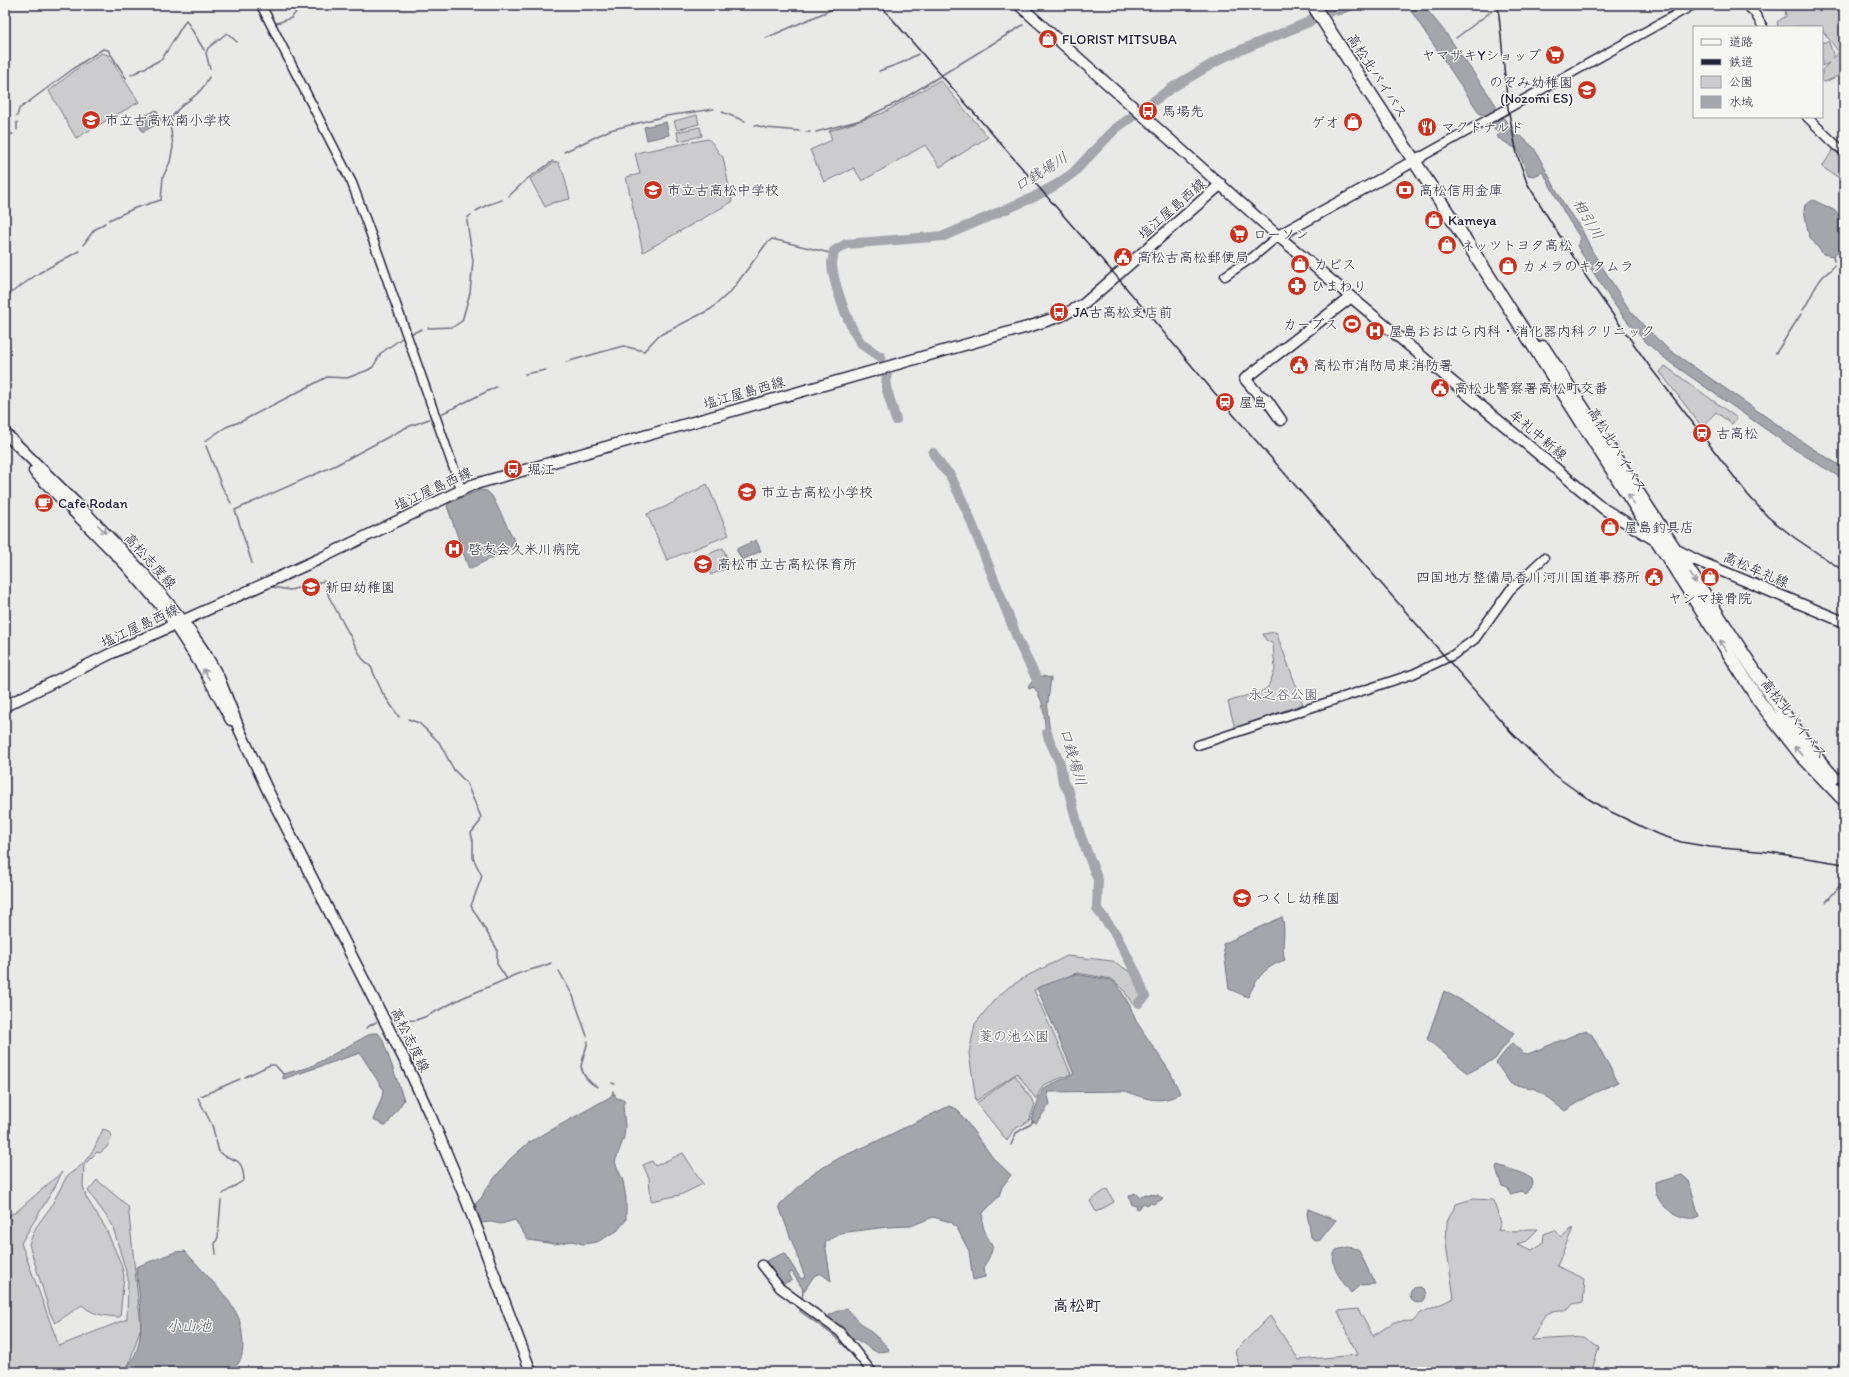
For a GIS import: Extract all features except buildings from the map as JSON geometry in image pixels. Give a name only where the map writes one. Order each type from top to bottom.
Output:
[{"type":"highway","name":"高松北バイパス","points":[[1319,8],[1771,697],[1810,750],[1844,789]]},
{"type":"highway","name":"高松北バイパス","points":[[1417,159],[1735,664],[1773,721],[1801,755],[1844,800]]},
{"type":"main road","name":"塩江屋島西線","points":[[5,706],[319,558],[461,489],[493,478],[545,465],[1046,321],[1077,308],[1111,282],[1221,184],[1019,5]]},
{"type":"main road","points":[[1221,184],[1278,236],[1417,159]]},
{"type":"main road","name":"牟礼中新線","points":[[1278,236],[1604,509],[1657,542]]},
{"type":"main road","points":[[1282,420],[1267,400],[1258,394],[1244,379],[1350,297]]},
{"type":"main road","name":"高松志度線","points":[[5,432],[119,547],[157,588],[179,623],[230,719],[240,731],[431,1117],[467,1202],[531,1372]]},
{"type":"main road","name":"高松志度線","points":[[5,442],[136,576],[159,603],[179,623]]},
{"type":"main road","name":"高松牟礼線","points":[[1657,542],[1844,622]]},
{"type":"street","points":[[261,5],[352,183],[461,489]]},
{"type":"street","points":[[1417,159],[1693,5]]},
{"type":"street","points":[[1746,5],[1754,12],[1762,26]]},
{"type":"street","points":[[1808,118],[1844,151]]},
{"type":"street","points":[[1224,276],[1253,257],[1278,236]]},
{"type":"street","points":[[1198,745],[1413,674],[1453,655],[1475,639],[1510,590],[1544,558]]},
{"type":"street","points":[[762,1265],[780,1288],[797,1302],[840,1332],[872,1372]]},
{"type":"green space","points":[[1784,5],[1844,5],[1844,79],[1838,76],[1825,82],[1823,81],[1823,69],[1829,63],[1823,66],[1823,42],[1829,42],[1833,59],[1839,52],[1823,31],[1823,26],[1778,26],[1777,22],[1786,16]]},
{"type":"green space","points":[[102,53],[108,55],[139,102],[76,138],[49,91],[78,68]]},
{"type":"green space","points":[[940,80],[988,137],[940,167],[925,145],[862,181],[854,168],[824,182],[810,150],[832,140],[829,131],[883,113]]},
{"type":"green space","points":[[697,115],[699,124],[677,130],[674,121]]},
{"type":"green space","points":[[700,127],[702,136],[679,141],[677,132]]},
{"type":"green space","points":[[708,139],[723,157],[732,202],[643,252],[626,177],[640,174],[635,153]]},
{"type":"green space","points":[[1833,150],[1844,158],[1844,181],[1822,167]]},
{"type":"green space","points":[[558,162],[564,175],[570,199],[552,203],[545,207],[530,179],[553,163]]},
{"type":"green space","points":[[1665,366],[1737,418],[1732,424],[1716,412],[1702,427],[1660,372]]},
{"type":"green space","points":[[707,484],[729,535],[667,560],[647,514],[665,507]]},
{"type":"green space","points":[[723,548],[730,566],[711,575],[704,556]]},
{"type":"green space","name":"永之谷公園","points":[[1276,632],[1303,704],[1235,728],[1228,702],[1248,695],[1257,695],[1268,687],[1275,670],[1273,644],[1266,640],[1263,634]]},
{"type":"green space","name":"菱の池公園","points":[[1067,956],[1113,961],[1132,973],[1142,998],[1133,1005],[1123,989],[1112,979],[1077,973],[1034,990],[1071,1074],[1043,1085],[1036,1099],[1017,1073],[976,1101],[969,1053],[975,1024],[995,999],[1009,987]]},
{"type":"green space","points":[[1015,1075],[1035,1104],[1029,1121],[1013,1130],[1007,1141],[977,1103]]},
{"type":"green space","points":[[103,1129],[108,1131],[112,1136],[107,1147],[100,1153],[97,1152],[84,1165],[83,1185],[86,1197],[106,1229],[121,1264],[124,1276],[120,1317],[99,1314],[90,1311],[82,1305],[55,1323],[50,1313],[29,1244],[36,1227],[50,1208],[67,1176],[83,1164],[94,1149]]},
{"type":"green space","points":[[683,1153],[703,1184],[680,1195],[651,1201],[649,1178],[643,1165],[652,1161],[655,1166]]},
{"type":"green space","points":[[62,1172],[56,1185],[21,1243],[59,1346],[127,1319],[128,1278],[112,1224],[88,1191],[97,1180],[128,1206],[141,1327],[129,1364],[121,1372],[5,1372],[5,1217],[16,1212]]},
{"type":"green space","points":[[1107,1189],[1114,1202],[1096,1212],[1090,1201]]},
{"type":"green space","points":[[1473,1199],[1493,1200],[1501,1223],[1498,1230],[1516,1232],[1528,1229],[1538,1229],[1526,1241],[1517,1244],[1532,1250],[1543,1243],[1544,1234],[1555,1230],[1561,1237],[1573,1228],[1557,1266],[1585,1279],[1583,1302],[1573,1304],[1568,1310],[1553,1311],[1548,1314],[1541,1321],[1532,1340],[1584,1337],[1599,1348],[1591,1372],[1241,1372],[1235,1351],[1270,1316],[1299,1360],[1357,1355],[1338,1311],[1358,1309],[1373,1336],[1394,1322],[1412,1321],[1421,1313],[1454,1298],[1446,1244],[1447,1222],[1456,1204]]},
{"type":"water","points":[[1331,5],[1366,5],[1337,15]]},
{"type":"water","points":[[1407,5],[1423,5],[1445,32],[1496,105],[1496,109],[1519,137],[1521,136],[1534,148],[1566,208],[1582,230],[1592,251],[1629,309],[1646,328],[1668,349],[1810,447],[1844,468],[1844,480],[1794,449],[1671,363],[1641,337],[1629,324],[1608,295],[1577,246],[1581,239],[1565,214],[1543,172],[1534,176],[1528,175],[1518,150],[1498,138],[1497,132],[1485,115],[1480,114]]},
{"type":"water","points":[[156,110],[162,121],[143,132],[136,121]]},
{"type":"water","points":[[666,122],[669,135],[647,140],[644,127]]},
{"type":"water","points":[[1813,200],[1836,212],[1842,220],[1844,226],[1844,246],[1833,256],[1823,254],[1809,236],[1804,210],[1805,205]]},
{"type":"water","points":[[480,490],[487,491],[492,496],[517,546],[469,569],[447,506],[449,503]]},
{"type":"water","points":[[756,540],[761,551],[742,560],[736,549]]},
{"type":"water","points":[[1037,675],[1051,678],[1047,709],[1052,748],[1046,733],[1041,700],[1034,687],[1029,689],[1028,687]]},
{"type":"water","points":[[1282,917],[1284,929],[1283,949],[1285,960],[1272,966],[1262,974],[1248,997],[1229,989],[1223,944]]},
{"type":"water","points":[[1074,974],[1111,980],[1117,984],[1130,1006],[1136,1021],[1170,1072],[1180,1093],[1167,1099],[1153,1100],[1126,1091],[1047,1092],[1050,1104],[1036,1123],[1031,1120],[1043,1088],[1074,1074],[1037,988]]},
{"type":"water","points":[[1444,991],[1483,1012],[1514,1033],[1495,1059],[1468,1073],[1427,1039]]},
{"type":"water","points":[[1586,1030],[1592,1035],[1618,1082],[1592,1094],[1565,1111],[1536,1089],[1511,1084],[1496,1063],[1512,1043],[1523,1053],[1528,1054]]},
{"type":"water","points":[[372,1033],[378,1033],[382,1038],[404,1100],[386,1126],[373,1120],[382,1097],[383,1089],[360,1053],[283,1079],[283,1074],[310,1067]]},
{"type":"water","points":[[612,1094],[615,1094],[615,1097],[625,1101],[623,1105],[625,1127],[624,1137],[615,1162],[623,1181],[626,1198],[626,1220],[617,1231],[597,1242],[583,1244],[572,1241],[555,1244],[528,1240],[515,1220],[501,1224],[491,1222],[481,1223],[475,1204],[482,1197],[485,1190],[509,1160],[528,1143],[610,1097]]},
{"type":"water","points":[[949,1106],[957,1109],[993,1158],[1011,1175],[1002,1187],[999,1196],[983,1213],[983,1226],[985,1233],[992,1244],[989,1258],[984,1266],[985,1277],[973,1280],[969,1251],[957,1228],[951,1222],[933,1217],[911,1226],[887,1227],[840,1233],[825,1243],[831,1281],[820,1273],[814,1276],[804,1291],[792,1272],[789,1274],[792,1280],[783,1284],[766,1261],[784,1253],[801,1279],[805,1277],[779,1206],[812,1174],[841,1157]]},
{"type":"water","points":[[1497,1165],[1522,1173],[1532,1179],[1533,1184],[1525,1194],[1521,1191],[1510,1194],[1508,1188],[1502,1186],[1496,1169]]},
{"type":"water","points":[[1682,1175],[1689,1181],[1699,1216],[1694,1218],[1683,1217],[1667,1209],[1659,1199],[1656,1192],[1655,1183]]},
{"type":"water","points":[[1135,1193],[1139,1197],[1146,1194],[1158,1195],[1163,1199],[1153,1204],[1142,1204],[1140,1208],[1136,1209],[1137,1206],[1132,1205],[1129,1196]]},
{"type":"water","points":[[1308,1209],[1336,1220],[1320,1240],[1316,1241],[1311,1237],[1307,1213]]},
{"type":"water","points":[[1348,1247],[1359,1251],[1375,1284],[1360,1285],[1351,1293],[1337,1273],[1333,1261],[1336,1250]]},
{"type":"water","name":"小山池","points":[[185,1251],[222,1293],[235,1311],[240,1322],[242,1334],[242,1356],[230,1372],[125,1372],[125,1369],[133,1359],[138,1347],[140,1334],[141,1321],[136,1267],[175,1252]]},
{"type":"water","points":[[1418,1287],[1425,1292],[1426,1295],[1421,1302],[1418,1303],[1411,1298],[1410,1295],[1415,1288]]},
{"type":"water","points":[[847,1309],[889,1349],[888,1351],[876,1352],[856,1339],[854,1340],[826,1317],[840,1310]]},
{"type":"waterway","points":[[274,24],[291,18],[302,5]]},
{"type":"waterway","points":[[766,38],[842,5]]},
{"type":"waterway","name":"口銭場川","points":[[881,357],[863,345],[858,339],[848,318],[835,282],[832,264],[834,251],[846,244],[944,236],[1034,197],[1056,185],[1073,173],[1115,129],[1173,87],[1224,57],[1309,22],[1313,18],[1347,5]]},
{"type":"waterway","points":[[1456,38],[1492,11]]},
{"type":"waterway","points":[[131,75],[162,59],[186,20],[204,50]]},
{"type":"waterway","points":[[816,132],[861,120],[898,102],[1023,25]]},
{"type":"waterway","points":[[210,69],[206,53],[208,48],[227,33],[237,42]]},
{"type":"waterway","points":[[17,116],[19,109],[77,66],[103,49],[108,50],[126,78]]},
{"type":"waterway","points":[[879,71],[901,63],[918,54]]},
{"type":"waterway","points":[[109,220],[135,208],[161,200],[163,177],[170,162],[173,147],[170,123],[178,110],[200,91],[209,77]]},
{"type":"waterway","points":[[564,152],[610,130],[666,116],[714,109]]},
{"type":"waterway","points":[[722,112],[745,121]]},
{"type":"waterway","points":[[17,122],[17,130]]},
{"type":"waterway","points":[[755,125],[766,128],[800,131]]},
{"type":"waterway","points":[[5,135],[13,134]]},
{"type":"waterway","points":[[509,196],[527,179],[553,161]]},
{"type":"waterway","points":[[476,211],[487,205],[502,200]]},
{"type":"waterway","points":[[428,328],[453,327],[462,321],[470,293],[473,261],[467,221],[468,217],[471,215]]},
{"type":"waterway","points":[[83,245],[94,230],[105,223]]},
{"type":"waterway","points":[[566,362],[623,346],[644,351],[658,336],[711,309],[732,290],[766,244],[772,239],[834,254]]},
{"type":"waterway","points":[[8,295],[39,273],[79,251]]},
{"type":"waterway","points":[[1833,256],[1834,261]]},
{"type":"waterway","points":[[1803,310],[1818,283],[1834,265]]},
{"type":"waterway","points":[[1776,353],[1801,314]]},
{"type":"waterway","points":[[410,334],[422,329]]},
{"type":"waterway","points":[[205,441],[226,427],[242,421],[327,377],[347,378],[368,370],[373,367],[381,353],[402,338]]},
{"type":"waterway","points":[[525,374],[546,370]]},
{"type":"waterway","name":"口銭場川","points":[[887,372],[886,387],[896,420]]},
{"type":"waterway","points":[[441,414],[496,387]]},
{"type":"waterway","points":[[252,563],[235,510],[336,465],[405,428],[429,419]]},
{"type":"waterway","points":[[206,446],[222,487],[231,503]]},
{"type":"waterway","name":"口銭場川","points":[[933,453],[942,467],[950,475],[967,511],[1020,645],[1041,688]]},
{"type":"waterway","points":[[272,587],[290,590],[324,581],[329,597],[362,658],[371,667],[382,692],[399,717]]},
{"type":"waterway","points":[[394,1021],[416,1020],[427,1016],[462,998],[507,979],[497,964],[497,949],[471,906],[482,876],[473,858],[473,841],[471,833],[480,822],[481,817],[466,782],[454,770],[439,742],[419,723],[408,719]]},
{"type":"waterway","name":"口銭場川","points":[[1047,732],[1060,763],[1063,782],[1069,792],[1080,834],[1098,880],[1097,909],[1115,933],[1137,975],[1145,997],[1139,1003]]},
{"type":"waterway","points":[[1826,902],[1844,881]]},
{"type":"waterway","points":[[507,979],[516,974],[551,963]]},
{"type":"waterway","points":[[559,971],[573,996],[587,1036]]},
{"type":"waterway","points":[[366,1028],[376,1022]]},
{"type":"waterway","points":[[588,1041],[581,1066],[587,1079],[598,1087]]},
{"type":"waterway","points":[[245,1077],[270,1065],[275,1065],[283,1074]]},
{"type":"waterway","points":[[201,1096],[240,1079]]},
{"type":"waterway","points":[[198,1098],[212,1125],[219,1152],[224,1156],[239,1162],[243,1172],[244,1180],[223,1194]]},
{"type":"waterway","points":[[1011,1145],[1016,1133],[1031,1124],[1033,1121]]},
{"type":"waterway","points":[[216,1254],[215,1244],[218,1237],[221,1200]]},
{"type":"waterway","points":[[802,1301],[803,1289]]},
{"type":"waterway","points":[[801,1306],[800,1311],[833,1335],[849,1350]]},
{"type":"railway","points":[[880,5],[1117,277],[1224,404],[1511,732],[1554,775],[1603,808],[1655,833],[1681,842],[1710,847],[1769,852],[1844,864]]},
{"type":"railway","points":[[1498,5],[1508,108],[1517,154],[1527,183],[1587,278],[1650,367],[1748,495],[1768,517],[1795,538],[1844,571]]},
{"type":"place","name":"FLORIST MITSUBA","points":[[1048,39]]},
{"type":"place","name":"ヤマザキYショップ","points":[[1555,55]]},
{"type":"place","name":"のぞみ幼稚園 (Nozomi ES)","points":[[1587,90]]},
{"type":"place","name":"馬場先","points":[[1148,111]]},
{"type":"place","name":"市立古高松南小学校","points":[[91,120]]},
{"type":"place","name":"ゲオ","points":[[1353,122]]},
{"type":"place","name":"マクドナルド","points":[[1427,127]]},
{"type":"place","name":"市立古高松中学校","points":[[653,190]]},
{"type":"place","name":"高松信用金庫","points":[[1405,190]]},
{"type":"place","name":"Kameya","points":[[1434,220]]},
{"type":"place","name":"ローソン","points":[[1239,234]]},
{"type":"place","name":"ネッツトヨタ高松","points":[[1447,245]]},
{"type":"place","name":"高松古高松郵便局","points":[[1123,257]]},
{"type":"place","name":"カピス","points":[[1300,264]]},
{"type":"place","name":"カメラのキタムラ","points":[[1508,266]]},
{"type":"place","name":"ひまわり","points":[[1297,286]]},
{"type":"place","name":"JA古高松支店前","points":[[1059,312]]},
{"type":"place","name":"カーブス","points":[[1352,324]]},
{"type":"place","name":"屋島おおはら内科・消化器内科クリニック","points":[[1375,331]]},
{"type":"place","name":"高松市消防局東消防署","points":[[1299,365]]},
{"type":"place","name":"高松北警察署高松町交番","points":[[1440,388]]},
{"type":"place","name":"屋島","points":[[1225,402]]},
{"type":"place","name":"古高松","points":[[1702,433]]},
{"type":"place","name":"堀江","points":[[513,469]]},
{"type":"place","name":"市立古高松小学校","points":[[747,492]]},
{"type":"place","name":"Cafe Rodan","points":[[44,503]]},
{"type":"place","name":"屋島釣具店","points":[[1610,527]]},
{"type":"place","name":"啓友会久米川病院","points":[[454,549]]},
{"type":"place","name":"高松市立古高松保育所","points":[[703,564]]},
{"type":"place","name":"四国地方整備局香川河川国道事務所","points":[[1654,577]]},
{"type":"place","name":"ヤシマ接骨院","points":[[1710,577]]},
{"type":"place","name":"新田幼稚園","points":[[311,587]]},
{"type":"place","name":"つくし幼稚園","points":[[1242,898]]},
{"type":"district","name":"高松町","points":[[1077,1305]]},
{"type":"water label","name":"相引川","points":[[1588,219]]}]
